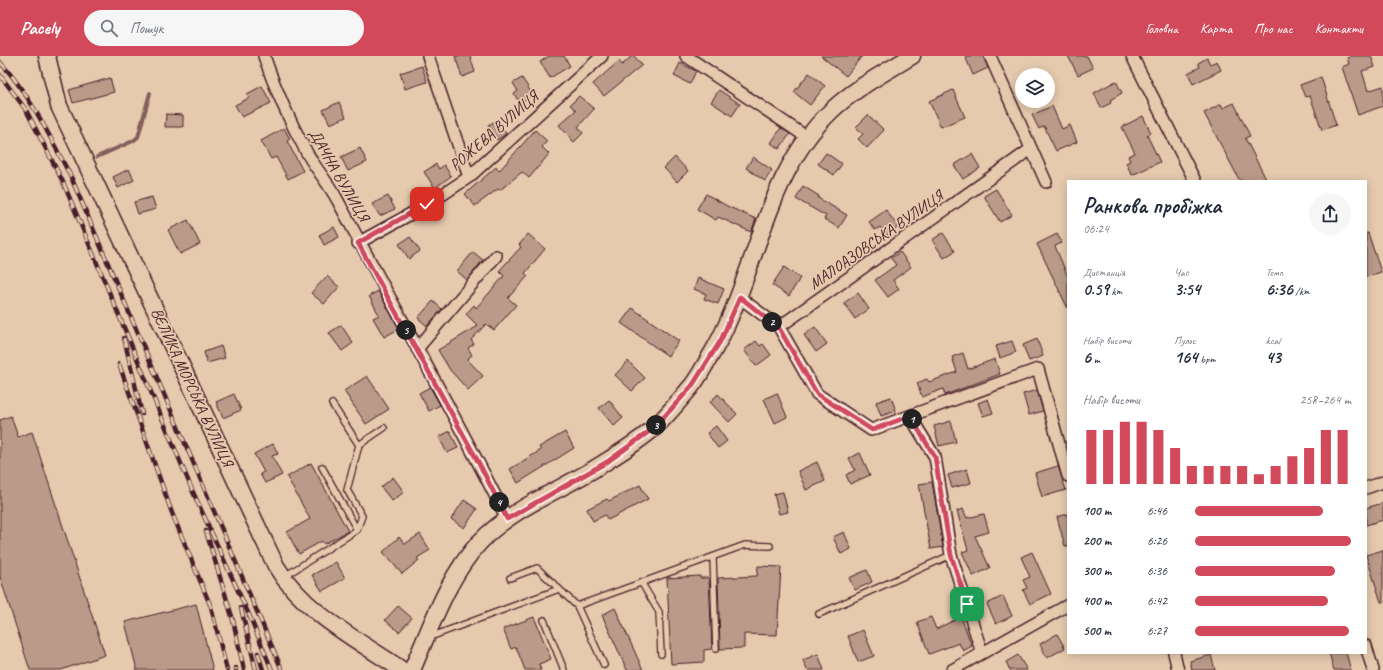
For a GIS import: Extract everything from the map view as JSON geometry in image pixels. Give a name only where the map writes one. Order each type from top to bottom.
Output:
[{"type":"street","name":"ВЕЛИКА МОРСЬКА ВУЛИЦЯ","points":[[47,56],[59,106],[283,578],[296,594],[313,609],[402,670]]},
{"type":"street","name":"ДАЧНА ВУЛИЦЯ","points":[[264,56],[286,113],[307,154],[337,200],[358,243],[481,467],[507,519]]},
{"type":"street","points":[[428,56],[469,177]]},
{"type":"street","name":"РОЖЕВА ВУЛИЦЯ","points":[[358,243],[427,204],[469,177],[602,56]]},
{"type":"street","points":[[686,56],[808,138]]},
{"type":"street","points":[[412,670],[457,573],[479,543],[507,519],[607,462],[654,428],[692,386],[721,340],[740,297],[768,213],[786,172],[808,138],[830,112],[859,88],[912,56]]},
{"type":"street","points":[[990,56],[1046,182]]},
{"type":"street","points":[[1132,56],[1194,180]]},
{"type":"street","name":"МАЛОАЗОВСЬКА ВУЛИЦЯ","points":[[779,328],[1031,149]]},
{"type":"street","points":[[417,349],[496,256]]},
{"type":"street","points":[[740,297],[779,328],[817,394],[872,430],[1038,369],[1067,472]]},
{"type":"street","points":[[910,416],[935,457],[951,555],[982,653]]},
{"type":"street","points":[[1367,488],[1383,482]]},
{"type":"street","points":[[952,670],[964,667],[982,653],[1067,606]]},
{"type":"street","points":[[1367,649],[1373,670]]},
{"type":"street","points":[[1174,654],[1178,670]]},
{"type":"lane","points":[[332,404],[359,445]]},
{"type":"lane","points":[[283,578],[357,530],[362,516],[347,490],[359,445],[384,428]]},
{"type":"lane","points":[[322,467],[357,530]]},
{"type":"lane","points":[[577,606],[745,545],[770,546]]},
{"type":"lane","points":[[819,614],[951,555]]},
{"type":"lane","points":[[713,556],[716,649]]},
{"type":"lane","points":[[510,578],[537,568],[577,606],[604,665]]},
{"type":"lane","points":[[641,582],[660,612],[661,654]]},
{"type":"lane","points":[[426,639],[559,589]]},
{"type":"lane","points":[[544,620],[564,670]]},
{"type":"building","points":[[455,56],[470,56],[475,72],[462,77]]},
{"type":"building","points":[[549,56],[564,56],[570,66],[550,78],[540,62]]},
{"type":"building","points":[[634,56],[642,65],[604,96],[593,84],[619,61],[622,65]]},
{"type":"building","points":[[821,56],[862,56],[846,76]]},
{"type":"building","points":[[965,56],[983,56],[988,68],[973,75]]},
{"type":"building","points":[[1068,56],[1087,56],[1093,68],[1078,75]]},
{"type":"building","points":[[1352,56],[1371,56],[1375,67],[1362,71],[1368,91],[1383,86],[1383,106],[1358,115],[1342,67],[1349,64],[1347,58]]},
{"type":"building","points":[[1207,58],[1210,64],[1217,61],[1221,70],[1193,84],[1188,73],[1200,67],[1198,63]]},
{"type":"building","points":[[680,63],[696,71],[690,84],[674,76]]},
{"type":"building","points":[[422,66],[427,82],[405,89],[400,73]]},
{"type":"building","points":[[809,73],[825,86],[810,105],[794,92]]},
{"type":"building","points":[[1321,77],[1336,125],[1322,130],[1310,96],[1305,97],[1300,85]]},
{"type":"building","points":[[110,78],[114,92],[73,103],[69,90]]},
{"type":"building","points":[[522,78],[533,95],[520,103],[514,94],[518,91],[513,83]]},
{"type":"building","points":[[1116,81],[1122,93],[1110,100],[1111,103],[1101,108],[1094,93]]},
{"type":"building","points":[[262,86],[271,103],[242,117],[235,105],[249,98],[247,94]]},
{"type":"building","points":[[719,90],[740,104],[732,116],[711,102]]},
{"type":"building","points":[[953,90],[965,117],[941,127],[929,101]]},
{"type":"building","points":[[579,96],[594,109],[578,127],[583,133],[574,142],[559,125],[576,110],[570,105]]},
{"type":"building","points":[[339,102],[346,117],[330,124],[323,110]]},
{"type":"building","points":[[1234,103],[1250,136],[1245,138],[1266,180],[1239,180],[1204,113],[1221,104],[1223,108]]},
{"type":"building","points":[[1048,108],[1053,108],[1062,129],[1070,125],[1077,142],[1056,151],[1044,126],[1039,129],[1032,115]]},
{"type":"building","points":[[166,114],[183,115],[183,127],[165,127]]},
{"type":"building","points":[[868,115],[884,130],[867,148],[858,139],[863,134],[856,127]]},
{"type":"building","points":[[1143,116],[1151,133],[1147,135],[1160,162],[1132,175],[1126,163],[1130,161],[1128,156],[1135,153],[1122,127]]},
{"type":"building","points":[[498,120],[506,134],[497,140],[488,125]]},
{"type":"building","points":[[284,128],[290,139],[287,141],[303,171],[288,179],[276,157],[271,159],[261,141]]},
{"type":"building","points":[[781,128],[790,134],[779,149],[771,143]]},
{"type":"building","points":[[535,130],[547,141],[542,147],[549,154],[529,178],[522,172],[500,190],[498,189],[475,206],[465,194],[496,167],[499,171]]},
{"type":"building","points":[[360,148],[367,162],[348,171],[341,157]]},
{"type":"building","points":[[826,153],[842,164],[834,175],[818,164]]},
{"type":"building","points":[[972,154],[980,168],[963,179],[954,165]]},
{"type":"building","points":[[675,157],[688,171],[677,182],[664,168]]},
{"type":"building","points":[[753,157],[772,170],[765,181],[746,168]]},
{"type":"building","points":[[436,164],[439,169],[444,165],[451,176],[435,188],[424,172]]},
{"type":"building","points":[[129,169],[134,180],[118,188],[113,177]]},
{"type":"building","points":[[803,186],[819,196],[818,198],[847,215],[839,228],[824,219],[826,216],[796,199]]},
{"type":"building","points":[[996,189],[1012,215],[1000,222],[984,196]]},
{"type":"building","points":[[706,194],[727,206],[756,219],[751,232],[718,217],[716,220],[697,209]]},
{"type":"building","points":[[388,196],[395,209],[380,216],[372,204]]},
{"type":"building","points":[[152,197],[156,209],[138,214],[134,202]]},
{"type":"building","points":[[886,210],[898,227],[886,236],[880,227],[875,230],[869,222]]},
{"type":"building","points":[[188,220],[200,244],[180,254],[168,230]]},
{"type":"building","points":[[334,227],[339,237],[324,245],[319,235]]},
{"type":"building","points":[[943,233],[955,251],[944,258],[932,240]]},
{"type":"building","points":[[1367,233],[1368,233],[1381,272],[1367,277]]},
{"type":"building","points":[[528,234],[545,249],[525,273],[528,276],[508,298],[516,305],[494,330],[486,324],[471,340],[474,344],[468,348],[472,355],[467,359],[483,376],[468,390],[450,370],[438,350],[478,326],[466,314],[474,305],[476,308],[504,276],[499,271],[521,247],[519,245]]},
{"type":"building","points":[[1057,234],[1062,243],[1055,246],[1067,275],[1067,307],[1037,244]]},
{"type":"building","points":[[410,237],[420,251],[409,259],[399,244]]},
{"type":"building","points":[[473,252],[483,260],[467,280],[457,271]]},
{"type":"building","points":[[900,252],[911,267],[893,280],[899,289],[888,297],[875,280],[896,265],[891,258]]},
{"type":"building","points":[[784,267],[800,278],[789,296],[772,285]]},
{"type":"building","points":[[327,276],[339,287],[324,304],[311,293]]},
{"type":"building","points":[[698,278],[724,289],[718,304],[704,299],[706,294],[694,289]]},
{"type":"building","points":[[378,291],[399,329],[384,337],[373,318],[379,315],[369,296]]},
{"type":"building","points":[[858,293],[869,309],[855,319],[844,303]]},
{"type":"building","points":[[433,301],[442,309],[427,326],[418,318]]},
{"type":"building","points":[[632,308],[679,341],[668,356],[621,323]]},
{"type":"building","points":[[341,325],[353,343],[342,351],[329,333]]},
{"type":"building","points":[[815,327],[827,344],[816,352],[804,335]]},
{"type":"building","points":[[1037,339],[1043,356],[1029,361],[1023,345]]},
{"type":"building","points":[[756,341],[760,346],[763,344],[771,355],[756,366],[744,350]]},
{"type":"building","points":[[1012,341],[1016,352],[1000,358],[996,346]]},
{"type":"building","points":[[221,346],[225,358],[207,363],[204,352]]},
{"type":"building","points":[[963,353],[968,369],[995,359],[1000,374],[945,395],[943,389],[922,397],[917,383],[927,379],[929,382],[957,372],[952,357]]},
{"type":"building","points":[[628,361],[645,378],[632,391],[615,375]]},
{"type":"building","points":[[367,376],[389,409],[366,424],[344,391]]},
{"type":"building","points":[[430,387],[440,405],[429,411],[419,393]]},
{"type":"building","points":[[1037,390],[1043,411],[1029,415],[1023,394]]},
{"type":"building","points":[[777,393],[787,417],[775,423],[764,399]]},
{"type":"building","points":[[234,394],[241,410],[223,418],[216,402]]},
{"type":"building","points":[[718,394],[737,414],[729,422],[710,402]]},
{"type":"building","points":[[891,397],[896,411],[881,416],[876,402]]},
{"type":"building","points":[[988,399],[993,413],[983,416],[978,403]]},
{"type":"building","points":[[609,400],[623,418],[614,426],[599,408]]},
{"type":"building","points":[[11,416],[18,437],[32,432],[105,655],[61,670],[30,670],[0,577],[0,420]]},
{"type":"building","points":[[951,421],[956,442],[939,446],[934,426]]},
{"type":"building","points":[[716,426],[727,441],[718,448],[707,433]]},
{"type":"building","points":[[450,431],[458,448],[447,453],[439,437]]},
{"type":"building","points":[[565,432],[574,448],[518,483],[510,469],[541,450],[539,447]]},
{"type":"building","points":[[273,444],[278,454],[272,456],[282,475],[265,483],[260,474],[264,472],[254,454]]},
{"type":"building","points":[[860,453],[870,475],[850,484],[846,475],[855,470],[849,458]]},
{"type":"building","points":[[817,462],[825,481],[806,490],[798,471]]},
{"type":"building","points":[[311,463],[348,531],[324,544],[322,541],[299,554],[287,532],[310,519],[287,477]]},
{"type":"building","points":[[1058,466],[1066,490],[1042,497],[1035,473]]},
{"type":"building","points":[[967,469],[971,483],[952,488],[948,475]]},
{"type":"building","points":[[393,477],[404,492],[392,501],[381,487]]},
{"type":"building","points":[[932,482],[943,547],[931,549],[919,484]]},
{"type":"building","points":[[640,485],[648,499],[608,520],[605,515],[593,521],[587,509],[607,499],[609,501]]},
{"type":"building","points":[[783,492],[788,512],[779,514],[774,494]]},
{"type":"building","points":[[464,500],[477,509],[464,528],[451,519]]},
{"type":"building","points":[[1383,503],[1383,520],[1367,525],[1367,508]]},
{"type":"building","points":[[963,509],[967,518],[984,514],[989,532],[975,536],[990,568],[973,576],[962,552],[968,550],[957,511]]},
{"type":"building","points":[[1067,514],[1067,546],[1065,546],[1057,517]]},
{"type":"building","points":[[844,532],[851,549],[841,554],[833,537]]},
{"type":"building","points":[[420,534],[430,550],[417,558],[419,560],[402,574],[383,552],[399,537],[405,544]]},
{"type":"building","points":[[1383,550],[1383,602],[1381,602],[1367,555]]},
{"type":"building","points":[[1032,552],[1051,594],[1030,604],[1023,590],[1027,588],[1023,580],[1030,577],[1021,557]]},
{"type":"building","points":[[336,562],[345,578],[322,591],[312,575]]},
{"type":"building","points":[[758,566],[781,567],[777,635],[744,634],[744,648],[720,649],[718,578],[757,576]]},
{"type":"building","points":[[867,570],[872,582],[855,590],[849,578]]},
{"type":"building","points":[[700,576],[700,578],[709,578],[712,649],[704,650],[704,662],[671,664],[667,578]]},
{"type":"building","points":[[1003,596],[1012,616],[996,624],[987,604]]},
{"type":"building","points":[[196,604],[213,670],[137,670],[125,622]]},
{"type":"building","points":[[398,606],[412,618],[399,632],[385,620]]},
{"type":"building","points":[[615,608],[643,670],[627,670],[602,615]]},
{"type":"building","points":[[534,617],[551,659],[539,664],[541,670],[525,670],[516,647],[511,649],[503,629]]},
{"type":"building","points":[[931,617],[936,629],[961,617],[972,646],[963,651],[959,643],[929,654],[917,622]]},
{"type":"building","points":[[863,630],[874,656],[858,662],[848,636]]},
{"type":"building","points":[[1057,634],[1065,648],[1047,658],[1040,644]]},
{"type":"building","points":[[818,654],[824,670],[807,670],[803,660]]},
{"type":"building","points":[[1329,654],[1346,654],[1351,670],[1334,670]]},
{"type":"building","points":[[1018,655],[1027,670],[1010,670],[1006,662]]},
{"type":"building","points":[[1211,655],[1215,670],[1192,670],[1190,661]]},
{"type":"waterway","points":[[97,157],[133,141],[138,137],[150,93]]},
{"type":"railway","points":[[0,62],[31,103],[71,177],[282,670]]},
{"type":"railway","points":[[0,75],[26,110],[63,182],[193,492],[250,617],[272,670]]},
{"type":"railway","points":[[124,338],[142,414]]},
{"type":"railway","points":[[119,364],[172,513],[211,607],[227,670]]},
{"type":"railway","points":[[206,531],[233,620],[244,670]]},
{"type":"railway","points":[[241,608],[256,670]]},
{"type":"railway","points":[[258,653],[263,670]]},
{"type":"route","points":[[427,204],[358,243],[481,467],[507,519],[607,462],[654,428],[692,386],[721,340],[740,297],[779,328],[817,394],[872,430],[910,416],[935,457],[951,555],[967,604]]}]
